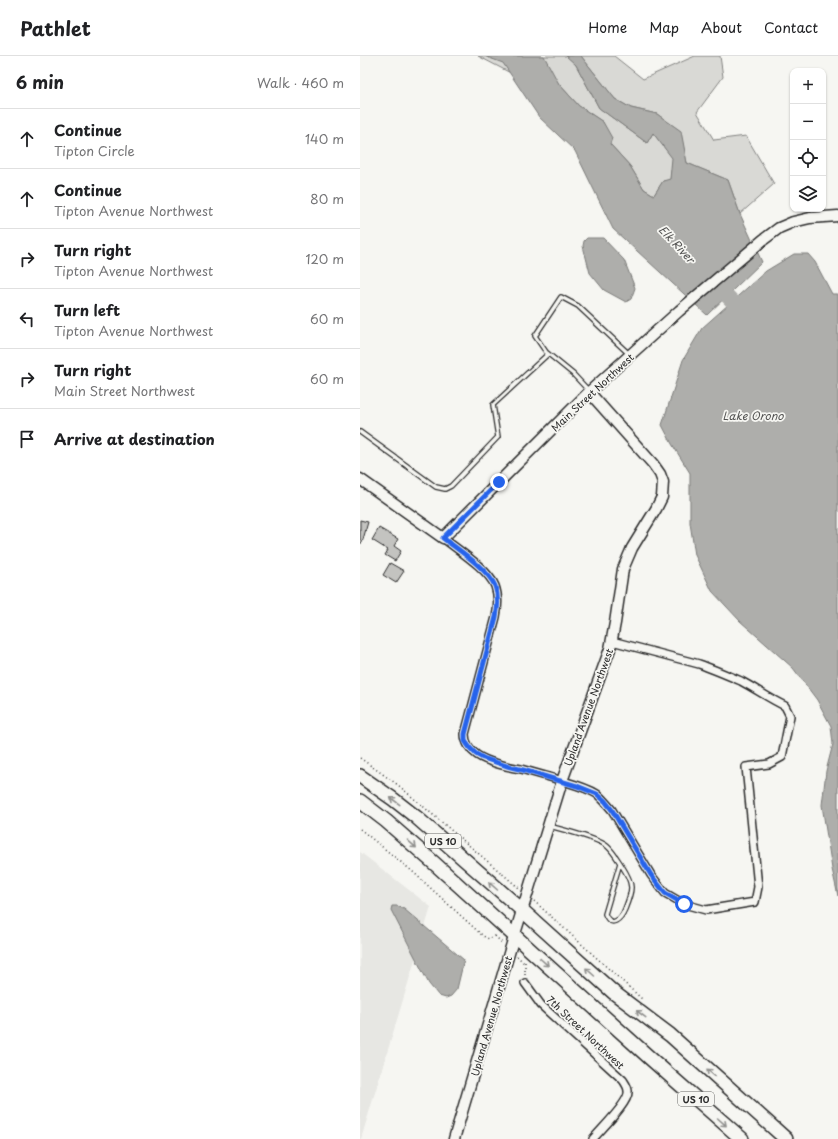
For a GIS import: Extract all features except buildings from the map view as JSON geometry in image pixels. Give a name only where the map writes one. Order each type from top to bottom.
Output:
[{"type":"highway","name":"US 10","points":[[360,776],[416,817],[613,992],[670,1035],[786,1139]]},
{"type":"highway","name":"US 10","points":[[360,801],[386,821],[434,863],[742,1139]]},
{"type":"street","name":"Main Street Northwest","points":[[443,538],[589,392],[679,311],[763,240],[778,228],[793,222],[810,218],[838,216]]},
{"type":"street","name":"Upland Avenue Northwest","points":[[454,1139],[562,781],[606,662],[612,641],[623,569],[632,548],[656,509],[662,496],[663,482],[660,474],[645,454],[589,392]]},
{"type":"street","points":[[360,479],[443,538],[484,572],[491,579],[495,587],[498,596],[496,617],[465,734],[465,741],[476,754],[483,758],[507,766],[562,781],[597,794],[612,810],[651,875],[665,893],[684,904],[706,910],[755,902],[758,887],[746,767],[770,764],[782,757],[790,716],[785,706],[712,668],[612,641]]},
{"type":"street","name":"7th Street Northwest","points":[[525,983],[541,1005],[623,1080],[628,1091],[627,1097],[623,1104],[593,1139]]},
{"type":"lane","points":[[589,392],[573,374],[548,354],[535,336],[561,298],[578,306],[630,355]]},
{"type":"lane","points":[[360,432],[436,487],[445,489],[451,486],[498,437],[493,405],[548,354]]},
{"type":"lane","points":[[548,826],[599,841],[608,846],[620,863],[632,884],[630,896],[624,913],[616,921],[612,922],[607,920],[605,914],[620,863]]},
{"type":"path","points":[[360,758],[398,785],[517,886]]},
{"type":"path","points":[[360,829],[412,871],[480,934],[489,938],[495,936]]},
{"type":"path","points":[[535,922],[539,906]]},
{"type":"path","points":[[525,983],[525,964],[529,948]]},
{"type":"shaded area","points":[[478,56],[572,56],[570,59],[576,65],[599,108],[647,143],[653,133],[673,158],[670,180],[663,181],[654,195],[644,189],[630,166],[610,144],[603,122],[579,106],[555,78],[545,91]]},
{"type":"shaded area","points":[[581,56],[614,56],[643,79],[695,56],[720,56],[723,77],[697,112],[714,140],[746,136],[774,184],[740,214],[728,180],[687,163],[680,131],[657,114],[631,108],[615,99]]},
{"type":"shaded area","points":[[360,852],[431,907],[361,1139],[360,1139]]},
{"type":"water","points":[[484,56],[544,56],[559,84],[579,106],[603,122],[612,138],[610,144],[630,166],[644,189],[654,195],[663,181],[670,179],[672,158],[653,133],[647,143],[599,108],[576,65],[566,56],[581,56],[615,99],[631,108],[657,114],[681,131],[687,163],[728,180],[740,214],[762,262],[707,315],[613,229],[575,151],[539,117],[503,63]]},
{"type":"water","points":[[587,238],[603,238],[624,260],[635,288],[631,299],[626,302],[604,290],[590,273],[583,246],[584,241]]},
{"type":"water","name":"Lake Orono","points":[[794,254],[808,254],[815,262],[832,294],[838,294],[838,896],[832,869],[822,805],[826,771],[833,744],[831,726],[817,700],[793,668],[740,621],[712,591],[695,555],[690,523],[690,473],[662,425],[683,360],[702,328],[766,271]]},
{"type":"water","points":[[392,906],[397,906],[404,909],[464,960],[457,989],[451,996],[446,998],[439,996],[429,984],[391,910]]},
{"type":"waterway","name":"Elk River","points":[[713,281],[745,317]]},
{"type":"route","points":[[499,482],[443,538],[477,565],[491,579],[498,596],[496,617],[465,734],[465,741],[476,754],[483,758],[577,786],[597,794],[612,810],[643,863],[665,893],[684,904]]}]
